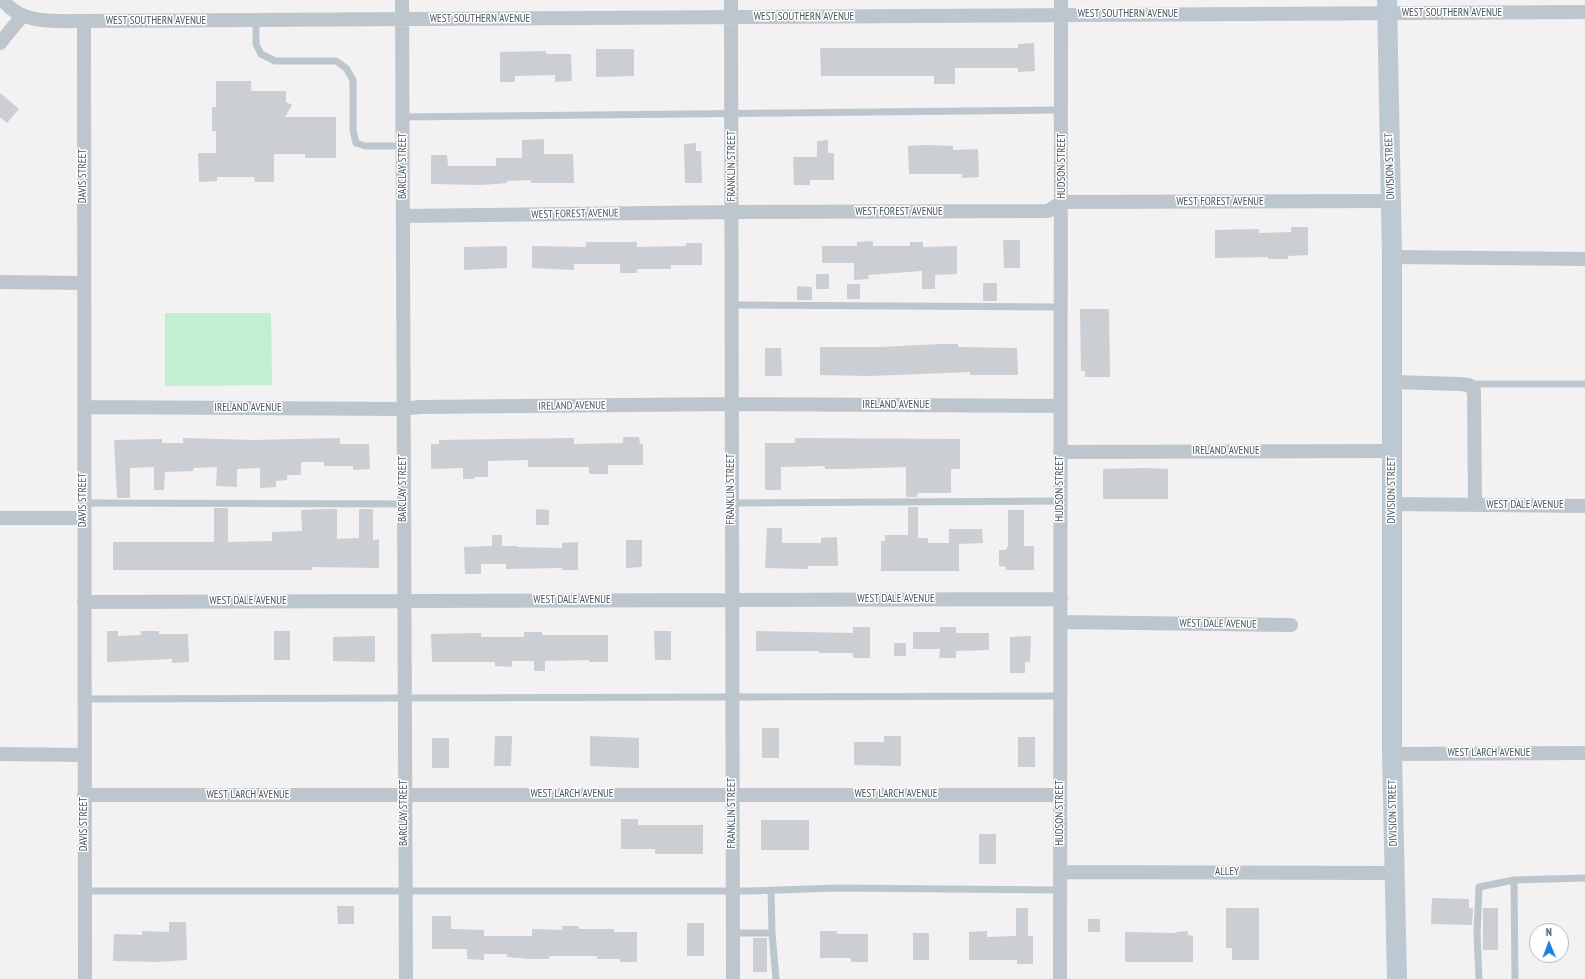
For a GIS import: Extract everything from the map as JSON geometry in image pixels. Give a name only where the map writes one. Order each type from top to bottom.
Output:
[{"type":"street","name":"WEST SOUTHERN AVENUE","points":[[3,0],[7,6],[35,20],[84,21],[1061,15],[1387,6],[1585,12]]},
{"type":"street","name":"BARCLAY STREET","points":[[402,0],[404,117],[402,409],[406,979]]},
{"type":"street","name":"FRANKLIN STREET","points":[[731,0],[731,600],[733,979]]},
{"type":"street","name":"HUDSON STREET","points":[[1060,979],[1060,696],[1067,622],[1060,599],[1062,202],[1061,0]]},
{"type":"street","name":"DIVISION STREET","points":[[1387,6],[1391,201],[1396,257],[1392,382],[1392,754],[1397,979]]},
{"type":"street","points":[[0,43],[23,15]]},
{"type":"street","name":"DAVIS STREET","points":[[84,21],[83,518],[85,979]]},
{"type":"street","name":"WEST FOREST AVENUE","points":[[403,216],[732,212],[1048,211],[1062,202],[1391,201]]},
{"type":"street","points":[[1396,257],[1585,259]]},
{"type":"street","points":[[0,282],[83,283]]},
{"type":"street","points":[[1392,382],[1460,384],[1468,385],[1474,391],[1475,505]]},
{"type":"street","name":"IRELAND AVENUE","points":[[84,407],[402,409],[420,407],[732,404],[1060,406]]},
{"type":"street","name":"IRELAND AVENUE","points":[[1060,452],[1392,451]]},
{"type":"street","name":"WEST DALE AVENUE","points":[[1392,504],[1585,506]]},
{"type":"street","points":[[0,518],[83,518]]},
{"type":"street","name":"WEST DALE AVENUE","points":[[84,602],[1060,599]]},
{"type":"street","name":"WEST DALE AVENUE","points":[[1067,622],[1291,625]]},
{"type":"street","name":"WEST LARCH AVENUE","points":[[1392,754],[1585,753]]},
{"type":"street","points":[[0,754],[84,755]]},
{"type":"street","name":"WEST LARCH AVENUE","points":[[84,795],[1060,795]]},
{"type":"street","name":"ALLEY","points":[[1060,872],[1394,873]]},
{"type":"lane","points":[[256,20],[256,44],[261,54],[275,61],[336,61],[346,68],[353,80],[353,130],[356,142],[365,146],[404,146]]},
{"type":"lane","points":[[404,117],[1062,110]]},
{"type":"lane","points":[[732,305],[1061,307]]},
{"type":"lane","points":[[1460,384],[1585,384]]},
{"type":"lane","points":[[731,503],[1060,501]]},
{"type":"lane","points":[[83,503],[403,504]]},
{"type":"lane","points":[[84,699],[1060,696]]},
{"type":"lane","points":[[1479,979],[1477,934],[1479,887],[1514,880],[1585,878]]},
{"type":"lane","points":[[1514,880],[1515,979]]},
{"type":"lane","points":[[84,891],[733,891],[837,888],[1061,890]]},
{"type":"lane","points":[[771,890],[772,935],[776,979]]},
{"type":"lane","points":[[733,933],[772,935]]},
{"type":"green space","points":[[165,313],[271,313],[272,385],[165,386]]},
{"type":"building","points":[[1034,43],[1035,71],[1018,72],[1018,68],[955,68],[955,84],[934,84],[934,76],[821,76],[820,48],[1018,48],[1018,44]]},
{"type":"building","points":[[596,49],[634,49],[634,76],[596,77]]},
{"type":"building","points":[[546,51],[546,54],[571,54],[572,81],[555,82],[555,75],[515,76],[515,82],[500,82],[500,52]]},
{"type":"building","points":[[216,81],[251,81],[251,91],[286,91],[286,102],[292,105],[285,117],[336,117],[336,158],[305,158],[305,154],[274,154],[274,182],[255,182],[254,177],[217,177],[217,181],[199,182],[198,153],[216,153],[216,131],[212,131],[212,107],[216,107]]},
{"type":"building","points":[[0,93],[19,109],[7,123],[0,117]]},
{"type":"building","points":[[544,139],[544,154],[573,154],[574,183],[531,183],[531,180],[507,181],[507,183],[482,185],[431,184],[431,155],[447,155],[448,166],[496,166],[496,158],[522,158],[522,140]]},
{"type":"building","points":[[828,140],[828,153],[834,153],[834,180],[810,180],[810,185],[794,185],[793,157],[817,157],[817,141]]},
{"type":"building","points":[[696,143],[696,151],[701,151],[702,183],[685,183],[684,144]]},
{"type":"building","points":[[908,146],[953,146],[953,150],[978,149],[979,177],[962,178],[962,174],[909,174]]},
{"type":"building","points":[[1291,227],[1308,227],[1308,255],[1288,256],[1288,259],[1268,259],[1268,257],[1215,258],[1215,230],[1259,229],[1259,233],[1291,232]]},
{"type":"building","points":[[1003,240],[1020,240],[1020,268],[1004,268]]},
{"type":"building","points":[[873,241],[873,246],[910,246],[910,242],[923,242],[923,247],[957,246],[957,274],[935,275],[935,289],[922,289],[922,271],[868,275],[869,279],[854,280],[854,263],[822,263],[822,246],[857,246],[857,242]]},
{"type":"building","points":[[586,242],[637,242],[637,247],[686,246],[686,243],[702,243],[702,265],[671,265],[671,269],[637,269],[637,273],[620,273],[620,264],[574,264],[574,270],[532,268],[532,246],[586,247]]},
{"type":"building","points":[[507,246],[507,268],[464,270],[464,247]]},
{"type":"building","points":[[816,274],[829,274],[829,289],[816,289]]},
{"type":"building","points":[[983,283],[997,283],[997,301],[983,301]]},
{"type":"building","points":[[847,284],[860,284],[860,299],[847,299]]},
{"type":"building","points":[[797,286],[812,287],[812,300],[797,300]]},
{"type":"building","points":[[1080,309],[1109,309],[1110,377],[1085,377],[1085,371],[1081,371]]},
{"type":"building","points":[[958,344],[958,347],[1017,348],[1018,375],[970,375],[970,372],[869,376],[820,375],[820,347],[881,347]]},
{"type":"building","points":[[765,348],[781,348],[782,376],[765,376]]},
{"type":"building","points":[[623,437],[639,437],[640,444],[643,444],[643,465],[608,465],[608,474],[589,474],[589,467],[528,467],[528,460],[488,461],[488,477],[474,477],[474,479],[463,479],[463,468],[431,469],[431,444],[439,444],[439,440],[574,438],[574,444],[623,443]]},
{"type":"building","points":[[183,438],[254,440],[340,438],[340,444],[369,444],[370,469],[353,470],[353,466],[324,466],[324,462],[301,462],[301,475],[287,475],[287,480],[276,481],[276,487],[260,488],[260,468],[237,469],[237,487],[216,486],[217,467],[194,468],[193,471],[165,472],[164,490],[154,490],[154,467],[130,468],[130,498],[117,498],[114,440],[162,439],[162,443],[183,443]]},
{"type":"building","points":[[795,438],[960,439],[960,469],[951,469],[951,493],[919,493],[917,494],[917,497],[907,497],[906,467],[825,469],[825,466],[781,467],[781,490],[765,490],[765,443],[795,443]]},
{"type":"building","points":[[1103,469],[1168,469],[1168,499],[1103,499]]},
{"type":"building","points":[[908,507],[918,507],[918,538],[928,538],[928,543],[949,543],[949,529],[982,529],[983,543],[959,544],[959,571],[881,571],[881,541],[885,541],[885,535],[908,535]]},
{"type":"building","points":[[214,508],[228,508],[228,542],[272,541],[272,532],[302,531],[301,510],[324,509],[337,509],[337,539],[359,538],[359,509],[373,509],[373,540],[379,539],[379,568],[312,567],[312,570],[113,570],[113,542],[214,542]]},
{"type":"building","points":[[536,509],[549,510],[549,525],[536,525]]},
{"type":"building","points":[[1008,510],[1024,510],[1024,546],[1034,546],[1034,570],[1006,570],[1006,567],[999,566],[999,550],[1006,550],[1008,546]]},
{"type":"building","points":[[767,528],[782,528],[782,543],[821,543],[821,538],[837,537],[838,566],[808,566],[808,569],[765,568]]},
{"type":"building","points":[[492,535],[502,535],[502,546],[562,548],[562,543],[578,542],[578,570],[562,570],[562,568],[506,569],[506,564],[481,564],[481,574],[465,574],[464,547],[492,546]]},
{"type":"building","points":[[626,540],[642,540],[642,567],[626,568]]},
{"type":"building","points":[[853,627],[870,627],[870,658],[853,658],[853,653],[819,653],[819,651],[756,651],[756,631],[853,633]]},
{"type":"building","points":[[940,627],[956,627],[956,633],[989,633],[989,650],[956,651],[956,658],[939,658],[940,649],[913,649],[913,632],[940,632]]},
{"type":"building","points":[[107,631],[118,631],[118,636],[141,635],[141,631],[159,631],[159,634],[188,634],[189,662],[172,663],[172,659],[107,662]]},
{"type":"building","points":[[274,631],[290,631],[290,660],[274,660]]},
{"type":"building","points":[[654,631],[671,631],[671,660],[655,660]]},
{"type":"building","points":[[524,632],[542,632],[542,635],[608,635],[608,662],[589,662],[589,660],[545,661],[545,671],[534,671],[534,661],[512,661],[512,667],[495,666],[495,662],[432,662],[431,634],[481,633],[481,637],[524,637]]},
{"type":"building","points":[[375,636],[375,662],[333,661],[333,637]]},
{"type":"building","points":[[1031,636],[1030,662],[1025,662],[1025,673],[1010,673],[1010,637]]},
{"type":"building","points":[[894,643],[906,643],[906,656],[894,656]]},
{"type":"building","points":[[762,728],[779,728],[779,758],[762,758]]},
{"type":"building","points":[[495,736],[512,736],[511,766],[494,766]]},
{"type":"building","points":[[590,736],[639,738],[639,768],[590,766]]},
{"type":"building","points":[[884,736],[901,736],[901,766],[854,765],[854,742],[884,742]]},
{"type":"building","points":[[1018,737],[1035,737],[1035,767],[1018,767]]},
{"type":"building","points":[[432,738],[449,738],[449,768],[432,768]]},
{"type":"building","points":[[621,819],[638,819],[638,825],[703,825],[703,854],[655,854],[655,849],[621,849]]},
{"type":"building","points":[[761,820],[809,820],[809,850],[761,850]]},
{"type":"building","points":[[979,834],[996,834],[996,864],[979,864]]},
{"type":"building","points":[[1432,898],[1469,899],[1469,908],[1473,908],[1472,925],[1431,924]]},
{"type":"building","points":[[337,906],[354,906],[354,924],[338,924]]},
{"type":"building","points":[[1016,908],[1028,908],[1028,936],[1033,936],[1033,964],[1017,964],[1017,960],[969,960],[969,932],[987,931],[987,937],[1016,936]]},
{"type":"building","points":[[1226,908],[1259,908],[1259,960],[1232,960],[1232,948],[1226,948]]},
{"type":"building","points":[[1483,908],[1498,908],[1498,950],[1483,950]]},
{"type":"building","points":[[432,916],[451,916],[451,929],[484,930],[484,936],[532,936],[532,929],[562,930],[562,926],[579,926],[579,929],[614,929],[614,932],[637,932],[637,962],[620,962],[620,959],[597,959],[597,956],[549,956],[549,959],[532,959],[507,957],[507,954],[484,954],[484,960],[467,959],[467,949],[432,949]]},
{"type":"building","points":[[1088,919],[1100,919],[1100,932],[1088,932]]},
{"type":"building","points":[[169,922],[186,922],[187,960],[158,962],[113,961],[114,934],[142,935],[142,931],[169,932]]},
{"type":"building","points":[[687,923],[704,923],[704,956],[687,956]]},
{"type":"building","points":[[820,931],[837,931],[837,934],[868,934],[868,962],[851,962],[851,958],[820,958]]},
{"type":"building","points":[[1188,931],[1188,935],[1193,936],[1193,962],[1125,962],[1125,932],[1176,933]]},
{"type":"building","points":[[913,933],[929,933],[929,960],[913,960]]},
{"type":"building","points":[[753,938],[767,938],[767,972],[753,972]]}]
